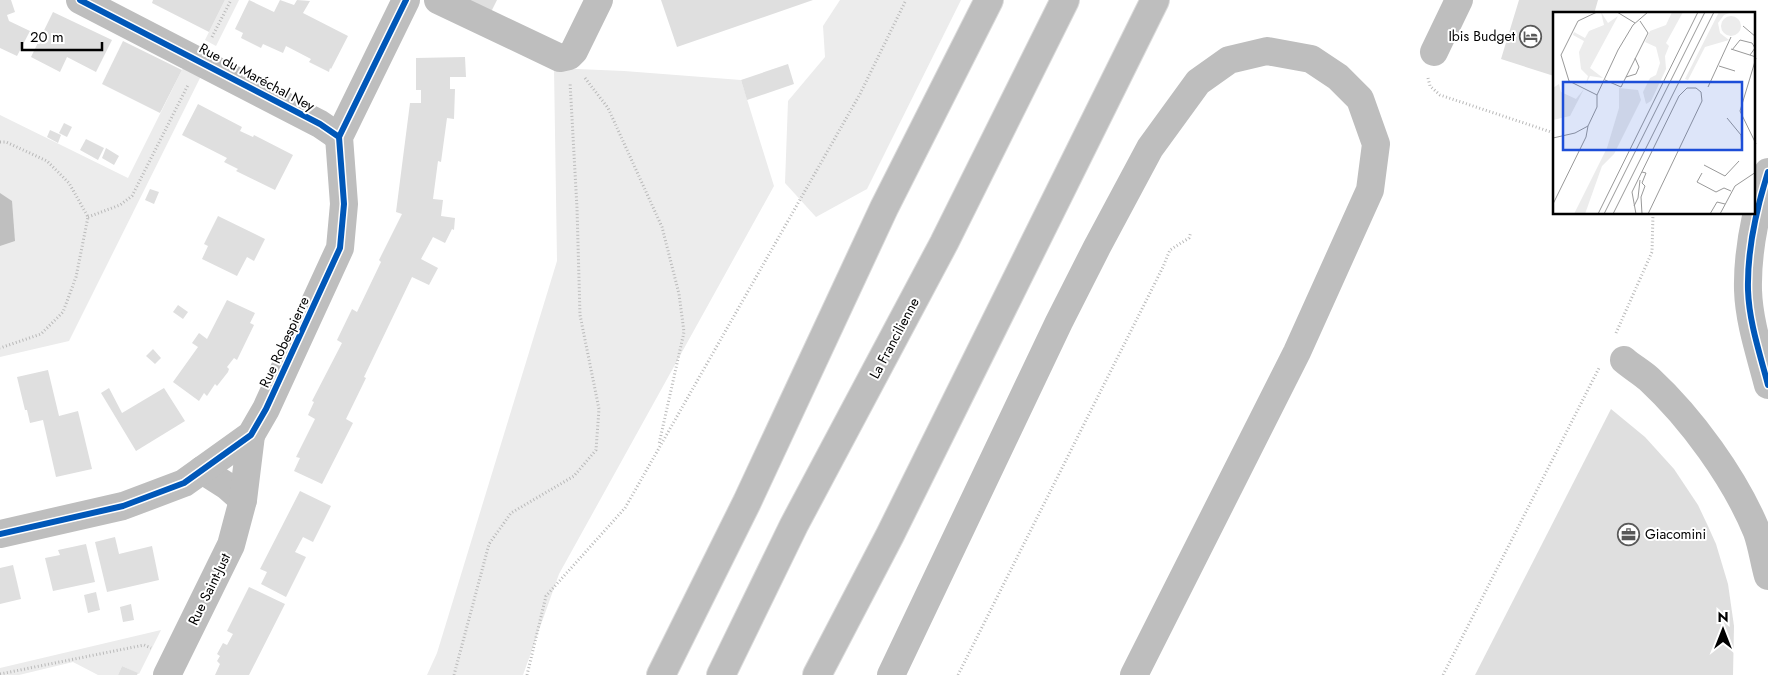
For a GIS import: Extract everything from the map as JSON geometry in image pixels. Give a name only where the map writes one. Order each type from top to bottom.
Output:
[{"type":"main road","name":"Rue du Maréchal Ney","points":[[80,0],[320,124],[340,137]]},
{"type":"main road","name":"Rue Robespierre","points":[[0,534],[123,506],[184,483],[251,435],[266,409],[340,248],[344,204],[340,137],[406,0]]},
{"type":"main road","points":[[438,0],[560,58],[568,56],[574,51],[599,0]]},
{"type":"main road","points":[[661,675],[747,502],[884,208],[989,0]]},
{"type":"main road","name":"La Francilienne","points":[[720,675],[794,525],[944,243],[1065,0]]},
{"type":"main road","points":[[818,675],[890,535],[1155,0]]},
{"type":"main road","points":[[1434,52],[1459,0]]},
{"type":"main road","points":[[891,675],[1059,322],[1150,148],[1198,82],[1229,60],[1267,51],[1311,59],[1338,77],[1360,99],[1376,144],[1370,190],[1297,352],[1134,675]]},
{"type":"main road","points":[[1768,172],[1750,242],[1748,291],[1756,339],[1768,385]]},
{"type":"main road","points":[[1614,360],[1648,378],[1678,410],[1710,450],[1735,488],[1757,532],[1768,576]]},
{"type":"main road","name":"Rue Saint-Just","points":[[171,667],[231,545],[243,500],[251,435]]},
{"type":"main road","points":[[202,470],[227,486],[243,500]]},
{"type":"path","points":[[88,217],[120,205],[132,196],[231,0]]},
{"type":"path","points":[[527,675],[546,596],[625,508],[860,94],[906,0]]},
{"type":"path","points":[[1434,52],[1427,72],[1430,86],[1440,95],[1553,133]]},
{"type":"path","points":[[568,56],[608,108],[662,227],[679,294],[684,332],[658,450]]},
{"type":"path","points":[[454,675],[489,544],[511,513],[574,476],[596,450],[599,409],[580,315],[577,208],[568,56]]},
{"type":"path","points":[[0,142],[6,142],[47,161],[69,183],[88,217],[76,277],[63,312],[41,334],[0,348]]},
{"type":"path","points":[[1616,334],[1652,252],[1653,215]]},
{"type":"path","points":[[958,675],[1164,267],[1170,250],[1189,238],[1191,232]]},
{"type":"path","points":[[1443,675],[1614,360]]},
{"type":"path","points":[[0,674],[144,645],[171,667]]},
{"type":"shaded area","points":[[225,0],[239,0],[216,46],[205,40]]},
{"type":"shaded area","points":[[840,0],[961,0],[867,189],[816,217],[785,183],[788,101],[825,57],[823,26]]},
{"type":"shaded area","points":[[186,62],[203,72],[69,341],[0,357],[0,115],[128,178]]},
{"type":"shaded area","points":[[554,68],[741,80],[774,186],[559,574],[523,675],[427,675],[437,653],[557,261]]},
{"type":"shaded area","points":[[0,193],[12,201],[15,241],[0,246]]},
{"type":"shaded area","points":[[161,630],[139,674],[122,666],[118,675],[98,675],[73,662],[19,675],[0,675],[0,668]]},
{"type":"building","points":[[0,0],[11,0],[15,12],[7,15],[9,21],[30,31],[17,56],[0,48]]},
{"type":"building","points":[[153,0],[225,0],[209,32],[152,3]]},
{"type":"building","points":[[249,0],[274,12],[280,0],[294,5],[297,0],[310,1],[303,13],[348,36],[329,72],[309,62],[311,59],[286,46],[283,53],[263,44],[261,48],[241,38],[243,33],[235,29]]},
{"type":"building","points":[[463,0],[497,0],[490,14]]},
{"type":"building","points":[[661,0],[813,0],[677,47]]},
{"type":"building","name":"Ibis Budget","points":[[1519,0],[1598,0],[1595,12],[1553,12],[1553,76],[1501,59]]},
{"type":"building","points":[[53,12],[112,40],[96,72],[67,57],[60,72],[31,57]]},
{"type":"building","points":[[123,41],[182,70],[160,113],[102,84]]},
{"type":"building","points":[[465,57],[466,77],[450,77],[450,89],[455,89],[454,119],[447,118],[441,162],[438,161],[433,199],[443,200],[441,216],[455,218],[454,230],[452,229],[445,243],[433,237],[421,259],[438,268],[429,285],[412,277],[364,377],[366,378],[346,419],[353,423],[322,484],[294,471],[300,458],[296,457],[315,419],[308,415],[314,402],[312,401],[342,343],[337,340],[352,309],[357,312],[381,262],[379,260],[402,214],[396,212],[410,103],[421,103],[421,90],[416,90],[416,58]]},
{"type":"building","points":[[788,64],[794,84],[747,100],[741,80]]},
{"type":"building","points":[[198,104],[242,127],[240,131],[253,137],[254,135],[293,155],[275,190],[236,171],[238,169],[224,162],[227,158],[182,135]]},
{"type":"building","points":[[64,123],[72,127],[67,137],[59,133]]},
{"type":"building","points":[[50,130],[61,135],[58,143],[47,137]]},
{"type":"building","points":[[86,139],[104,148],[98,160],[80,150]]},
{"type":"building","points":[[106,148],[119,156],[114,165],[102,158]]},
{"type":"building","points":[[150,189],[159,192],[154,204],[145,200]]},
{"type":"building","points":[[218,216],[265,239],[254,261],[247,257],[237,276],[202,259],[208,246],[204,244]]},
{"type":"building","points":[[227,300],[255,313],[250,323],[254,325],[237,360],[234,358],[227,367],[229,369],[228,372],[217,386],[215,384],[207,396],[204,393],[199,401],[173,382],[198,347],[192,343],[199,333],[207,339]]},
{"type":"building","points":[[178,305],[188,312],[183,319],[173,312]]},
{"type":"building","points":[[153,349],[161,358],[155,364],[146,356]]},
{"type":"building","points":[[48,370],[59,416],[78,411],[92,469],[56,477],[43,420],[30,423],[17,377]]},
{"type":"building","points":[[109,388],[122,413],[164,388],[185,421],[136,451],[101,393]]},
{"type":"building","name":"Giacomini","points":[[1611,409],[1645,437],[1674,469],[1698,505],[1707,524],[1716,544],[1728,584],[1734,626],[1733,675],[1475,675]]},
{"type":"building","points":[[300,491],[331,506],[313,542],[303,537],[295,552],[306,557],[286,597],[261,584],[267,572],[260,569]]},
{"type":"building","points":[[115,537],[119,554],[152,546],[159,580],[107,592],[95,542]]},
{"type":"building","points":[[86,544],[95,582],[53,591],[45,558],[60,555],[58,550]]},
{"type":"building","points":[[13,565],[21,599],[0,604],[0,568]]},
{"type":"building","points":[[249,587],[285,604],[249,675],[215,675],[220,664],[217,661],[220,656],[217,654],[223,643],[227,645],[233,634],[227,631]]},
{"type":"building","points":[[96,592],[100,610],[88,613],[84,595]]},
{"type":"building","points":[[131,604],[134,620],[123,622],[120,607]]},
{"type":"building","points":[[122,666],[138,673],[137,675],[118,675]]},
{"type":"cycle path","points":[[80,0],[320,124],[339,137]]},
{"type":"cycle path","points":[[0,534],[123,506],[184,483],[251,435],[266,409],[340,248],[344,204],[339,137],[406,0]]},
{"type":"cycle path","points":[[1768,172],[1753,230],[1748,275],[1749,302],[1753,326],[1768,385]]},
{"type":"place","name":"Ibis Budget","points":[[1531,36]]},
{"type":"place","name":"Giacomini","points":[[1629,534]]}]
